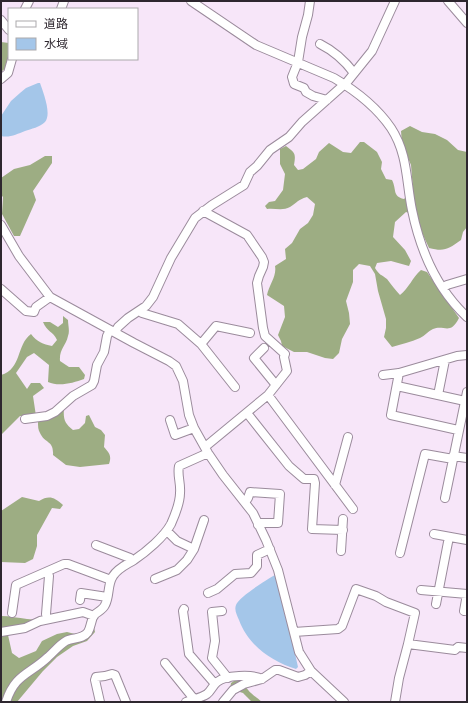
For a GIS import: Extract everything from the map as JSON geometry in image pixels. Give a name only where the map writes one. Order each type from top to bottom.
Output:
[{"type":"street","points":[[191,1],[250,41],[334,78],[353,89],[372,105],[391,128],[403,156],[407,171],[412,211],[430,266],[443,288],[467,317]]},
{"type":"street","points":[[310,1],[298,62],[292,77],[294,84],[304,88],[306,92],[313,96],[327,100]]},
{"type":"street","points":[[26,419],[47,416],[55,412],[73,396],[92,385],[97,364],[104,352],[107,336],[128,318],[149,304],[171,258],[192,223],[203,211],[244,185],[250,172],[270,150],[289,137],[302,122],[344,84],[376,45],[395,1]]},
{"type":"street","points":[[448,1],[467,23]]},
{"type":"street","points":[[1,20],[8,29]]},
{"type":"street","points":[[320,44],[328,48],[346,62],[354,73]]},
{"type":"street","points":[[1,79],[8,73],[12,60]]},
{"type":"street","points":[[6,702],[10,691],[20,678],[42,663],[61,644],[73,638],[82,637],[87,632],[94,616],[105,606],[113,575],[124,565],[149,549],[167,531],[179,500],[179,466],[206,450],[268,396],[287,371],[284,357],[285,354],[265,336],[262,328],[257,283],[264,267],[264,262],[247,235],[203,211]]},
{"type":"street","points":[[1,225],[19,256],[50,297],[176,366],[180,371],[189,415],[194,428],[206,450],[231,486],[253,513],[270,549],[278,570],[299,652],[311,671],[344,702]]},
{"type":"street","points":[[443,288],[447,285],[467,279]]},
{"type":"street","points":[[1,289],[26,311],[34,312],[36,307],[50,297]]},
{"type":"street","points":[[140,310],[142,313],[178,324],[202,344],[235,387]]},
{"type":"street","points":[[202,344],[216,326],[250,333]]},
{"type":"street","points":[[264,348],[254,358],[276,385]]},
{"type":"street","points":[[383,375],[399,373],[467,355]]},
{"type":"street","points":[[438,395],[445,360]]},
{"type":"street","points":[[399,373],[391,415],[458,430]]},
{"type":"street","points":[[397,386],[438,395],[466,396],[465,416],[458,430],[444,498]]},
{"type":"street","points":[[268,396],[353,509]]},
{"type":"street","points":[[247,413],[289,466],[304,479],[314,479],[312,529],[343,530]]},
{"type":"street","points":[[170,420],[175,435],[194,428]]},
{"type":"street","points":[[335,485],[348,437]]},
{"type":"street","points":[[400,553],[425,454],[467,458]]},
{"type":"street","points":[[245,502],[250,492],[280,494],[278,523],[261,523],[258,525]]},
{"type":"street","points":[[342,551],[343,519]]},
{"type":"street","points":[[155,579],[177,570],[188,560],[194,549],[204,520]]},
{"type":"street","points":[[167,531],[177,541],[194,549]]},
{"type":"street","points":[[434,534],[467,540]]},
{"type":"street","points":[[436,604],[449,537]]},
{"type":"street","points":[[96,545],[130,558],[132,561]]},
{"type":"street","points":[[208,593],[217,589],[235,574],[251,573],[257,566],[257,555],[270,549]]},
{"type":"street","points":[[12,613],[16,585],[64,564],[68,564],[111,580]]},
{"type":"street","points":[[46,614],[49,576],[47,572]]},
{"type":"street","points":[[294,632],[338,629],[342,626],[356,589],[415,613],[399,678],[395,702]]},
{"type":"street","points":[[421,590],[467,594],[464,610]]},
{"type":"street","points":[[80,600],[81,593],[107,597]]},
{"type":"street","points":[[184,609],[183,611],[189,654],[215,684]]},
{"type":"street","points":[[222,610],[212,612],[215,641],[212,658],[228,678]]},
{"type":"street","points":[[1,632],[25,628],[40,621],[83,612],[94,616]]},
{"type":"street","points":[[408,644],[455,650],[458,647],[467,648]]},
{"type":"street","points":[[165,663],[190,700],[206,694],[220,680],[244,676],[262,679]]},
{"type":"street","points":[[223,702],[233,690],[244,684],[262,679],[275,670],[298,676],[305,675],[311,671]]},
{"type":"street","points":[[100,702],[95,680],[96,677],[112,674],[115,675],[126,702]]},
{"type":"green space","points":[[1,42],[8,43],[9,60],[7,67],[1,72]]},
{"type":"green space","points":[[410,126],[422,132],[435,134],[447,140],[458,150],[467,152],[467,227],[463,232],[461,240],[449,248],[439,250],[429,248],[415,215],[406,212],[395,222],[393,237],[405,250],[411,261],[409,266],[391,261],[377,263],[375,268],[379,274],[387,279],[400,295],[421,270],[427,272],[459,318],[453,327],[433,329],[420,338],[392,347],[384,337],[386,319],[375,274],[370,266],[359,264],[353,270],[353,282],[346,301],[350,324],[342,339],[339,353],[333,359],[307,352],[294,352],[282,346],[278,335],[285,317],[284,306],[267,295],[274,277],[275,266],[286,259],[285,249],[292,243],[300,229],[308,223],[313,215],[315,204],[307,197],[285,209],[267,209],[265,206],[269,202],[275,201],[283,190],[285,174],[280,164],[280,149],[286,146],[293,152],[295,156],[294,165],[298,170],[303,169],[316,159],[319,152],[329,143],[343,152],[351,153],[360,142],[364,142],[377,152],[382,162],[381,169],[386,179],[392,180],[396,194],[400,198],[404,199],[413,190],[411,165],[402,144],[401,131]]},
{"type":"green space","points":[[45,156],[52,156],[52,163],[33,191],[36,200],[20,236],[14,236],[2,214],[3,197],[1,195],[1,178],[14,169],[30,165]]},
{"type":"green space","points":[[63,316],[68,320],[69,332],[61,353],[60,361],[69,367],[79,367],[85,375],[84,379],[61,384],[48,382],[49,365],[34,353],[27,357],[16,373],[27,389],[31,383],[40,383],[44,388],[33,396],[36,416],[64,409],[65,421],[73,430],[79,429],[85,423],[86,416],[89,415],[95,427],[101,430],[105,435],[104,447],[110,456],[109,464],[80,467],[66,465],[53,455],[51,444],[44,439],[39,432],[38,422],[28,416],[20,416],[1,435],[1,375],[8,372],[12,368],[23,344],[31,334],[40,342],[52,346],[57,340],[46,328],[43,322],[50,322],[58,327],[63,323]]},
{"type":"green space","points":[[22,497],[39,501],[46,498],[51,498],[57,500],[63,505],[60,509],[52,508],[37,535],[37,546],[33,559],[25,563],[1,562],[1,511]]},
{"type":"green space","points":[[65,611],[83,611],[41,625],[28,624],[8,635],[12,653],[19,658],[36,651],[42,641],[57,634],[67,632],[75,634],[82,633],[85,629],[87,621],[93,623],[95,632],[87,641],[73,646],[57,657],[17,702],[1,702],[1,616],[42,619]]},
{"type":"green space","points":[[237,679],[244,679],[247,689],[262,702],[252,702],[243,693],[230,689],[231,683]]},
{"type":"water","points":[[40,83],[45,97],[48,114],[45,122],[38,127],[13,135],[1,136],[1,116],[11,101],[26,88]]},
{"type":"water","points":[[275,575],[278,578],[298,667],[296,669],[269,657],[254,644],[243,629],[237,616],[235,607],[238,602],[253,589]]}]
